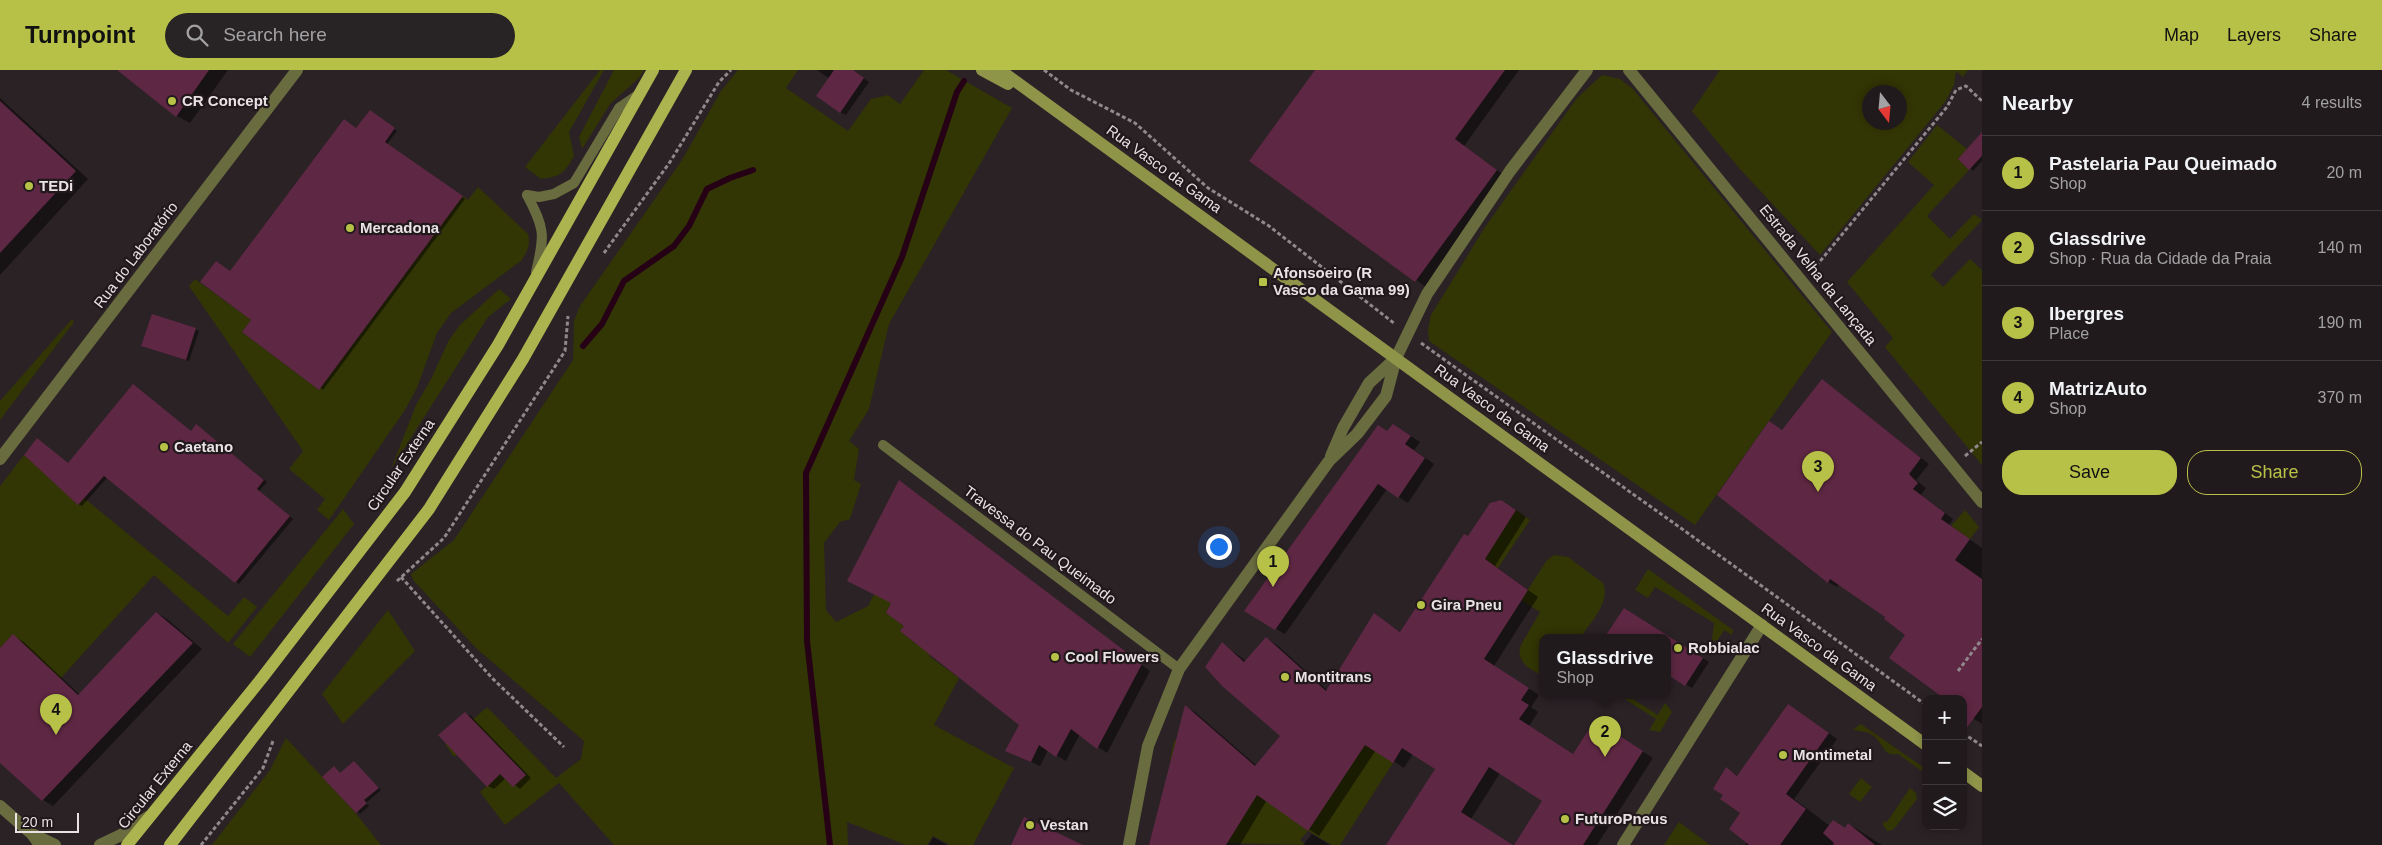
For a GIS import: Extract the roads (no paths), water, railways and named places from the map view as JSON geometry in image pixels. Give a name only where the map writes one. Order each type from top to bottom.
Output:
[{"type":"main road","name":"Circular Externa","points":[[127,845],[262,678],[405,492],[498,345],[653,70]]},
{"type":"main road","points":[[170,845],[429,509],[523,359],[686,70]]},
{"type":"main road","name":"Rua Vasco da Gama","points":[[982,70],[1037,99]]},
{"type":"main road","name":"Rua Vasco da Gama","points":[[1000,70],[1037,99],[1396,358],[1922,742]]},
{"type":"main road","points":[[1967,775],[1982,786]]},
{"type":"street","name":"Rua do Laboratório","points":[[0,459],[297,70]]},
{"type":"street","points":[[1129,845],[1148,746],[1179,669],[1329,461],[1357,434],[1386,396],[1396,358],[1427,294],[1504,179],[1587,70]]},
{"type":"street","name":"Estrada Velha da Lançada","points":[[1629,70],[1982,502]]},
{"type":"street","points":[[1329,461],[1343,428],[1369,383],[1396,358]]},
{"type":"street","points":[[1623,845],[1762,625]]},
{"type":"street","points":[[0,806],[32,834],[40,845]]},
{"type":"street","points":[[100,845],[121,835],[150,816]]},
{"type":"street","points":[[32,834],[55,845]]},
{"type":"lane","points":[[534,281],[543,232],[526,195],[539,197],[554,194],[574,183],[619,108],[638,95]]},
{"type":"lane","name":"Travessa do Pau Queimado","points":[[883,445],[1179,669]]},
{"type":"waterway","points":[[830,845],[807,641],[806,473],[902,257],[957,92],[964,81]]},
{"type":"waterway","points":[[583,346],[602,324],[624,281],[674,246],[689,226],[707,189],[753,170]]},
{"type":"place","name":"CR Concept","points":[[172,101]]},
{"type":"place","name":"TEDi","points":[[29,186]]},
{"type":"place","name":"Mercadona","points":[[350,228]]},
{"type":"place","name":"Afonsoeiro (R Vasco da Gama 99)","points":[[1263,282]]},
{"type":"place","name":"Caetano","points":[[164,447]]},
{"type":"place","name":"Ibergres","points":[[1818,492]]},
{"type":"place","name":"Pastelaria Pau Queimado","points":[[1273,587]]},
{"type":"place","name":"Gira Pneu","points":[[1421,605]]},
{"type":"place","name":"Robbialac","points":[[1678,648]]},
{"type":"place","name":"Cool Flowers","points":[[1055,657]]},
{"type":"place","name":"Montitrans","points":[[1285,677]]},
{"type":"place","name":"MatrizAuto","points":[[56,735]]},
{"type":"place","name":"Montimetal","points":[[1783,755]]},
{"type":"place","name":"Glassdrive","points":[[1605,757]]},
{"type":"place","name":"FuturoPneus","points":[[1565,819]]},
{"type":"place","name":"Vestan","points":[[1030,825]]}]
